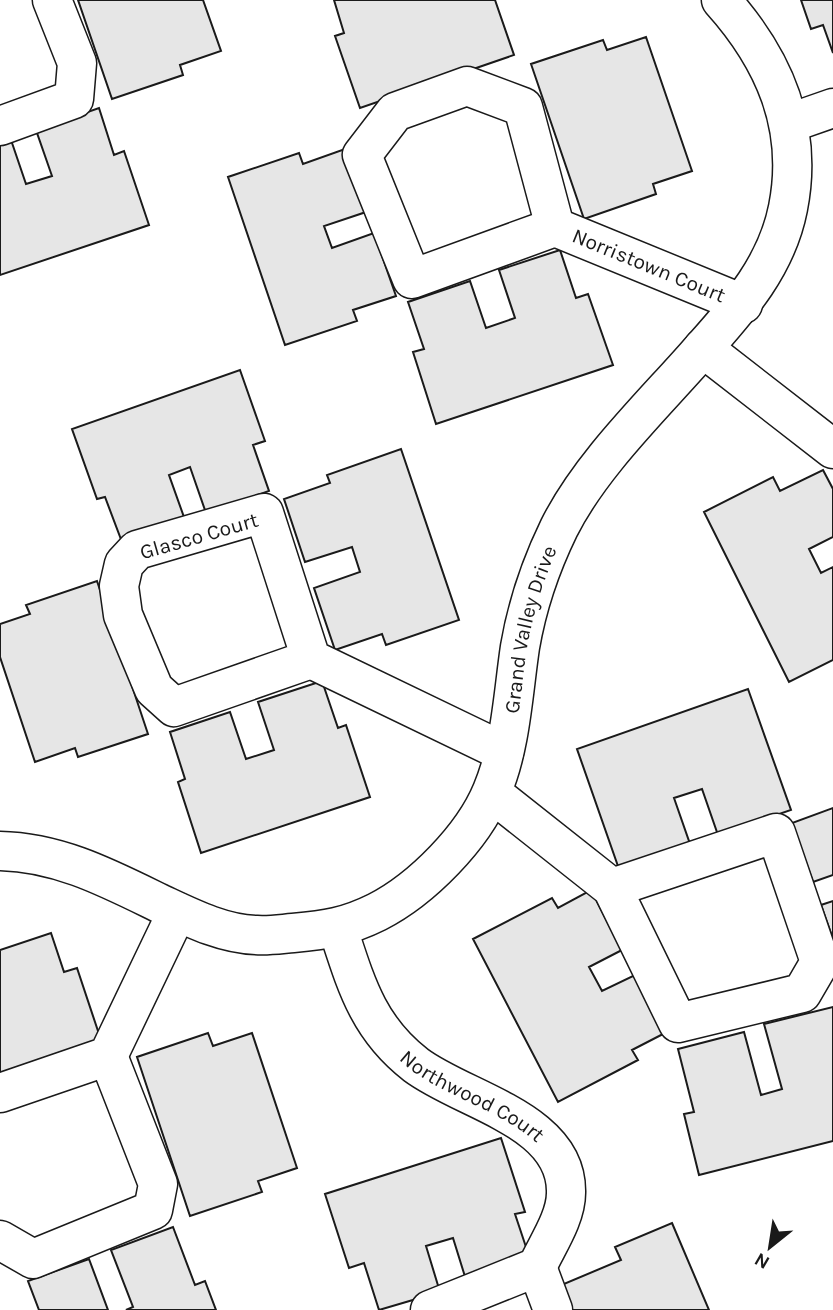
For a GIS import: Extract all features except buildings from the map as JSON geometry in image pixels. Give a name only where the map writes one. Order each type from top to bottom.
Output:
[{"type":"street","points":[[0,126],[74,99],[77,63],[52,0]]},
{"type":"street","name":"Grand Valley Drive","points":[[0,851],[33,852],[69,862],[217,928],[255,936],[338,929],[379,911],[406,894],[434,871],[463,838],[492,793],[504,752],[521,642],[533,592],[560,527],[581,493],[634,425],[743,304],[767,268],[788,208],[792,164],[790,123],[781,89],[765,56],[746,28],[721,0]]},
{"type":"street","name":"Norristown Court","points":[[555,227],[523,107],[467,86],[395,112],[362,156],[412,279],[555,227],[743,304]]},
{"type":"street","points":[[790,123],[833,108]]},
{"type":"street","points":[[703,348],[833,449]]},
{"type":"street","name":"Glasco Court","points":[[264,513],[311,659],[174,707],[154,690],[123,615],[119,586],[124,564],[137,550],[264,513]]},
{"type":"street","points":[[311,659],[504,752]]},
{"type":"street","points":[[492,793],[612,888],[678,1023],[802,993],[820,962],[776,833],[612,888]]},
{"type":"street","points":[[0,1093],[108,1056],[177,912]]},
{"type":"street","name":"Northwood Court","points":[[338,929],[360,998],[379,1028],[400,1050],[427,1072],[534,1129],[553,1149],[561,1165],[566,1193],[562,1215],[537,1268]]},
{"type":"street","points":[[0,1240],[33,1259],[153,1210],[158,1184],[108,1056]]},
{"type":"street","points":[[430,1310],[537,1268],[552,1310]]}]
